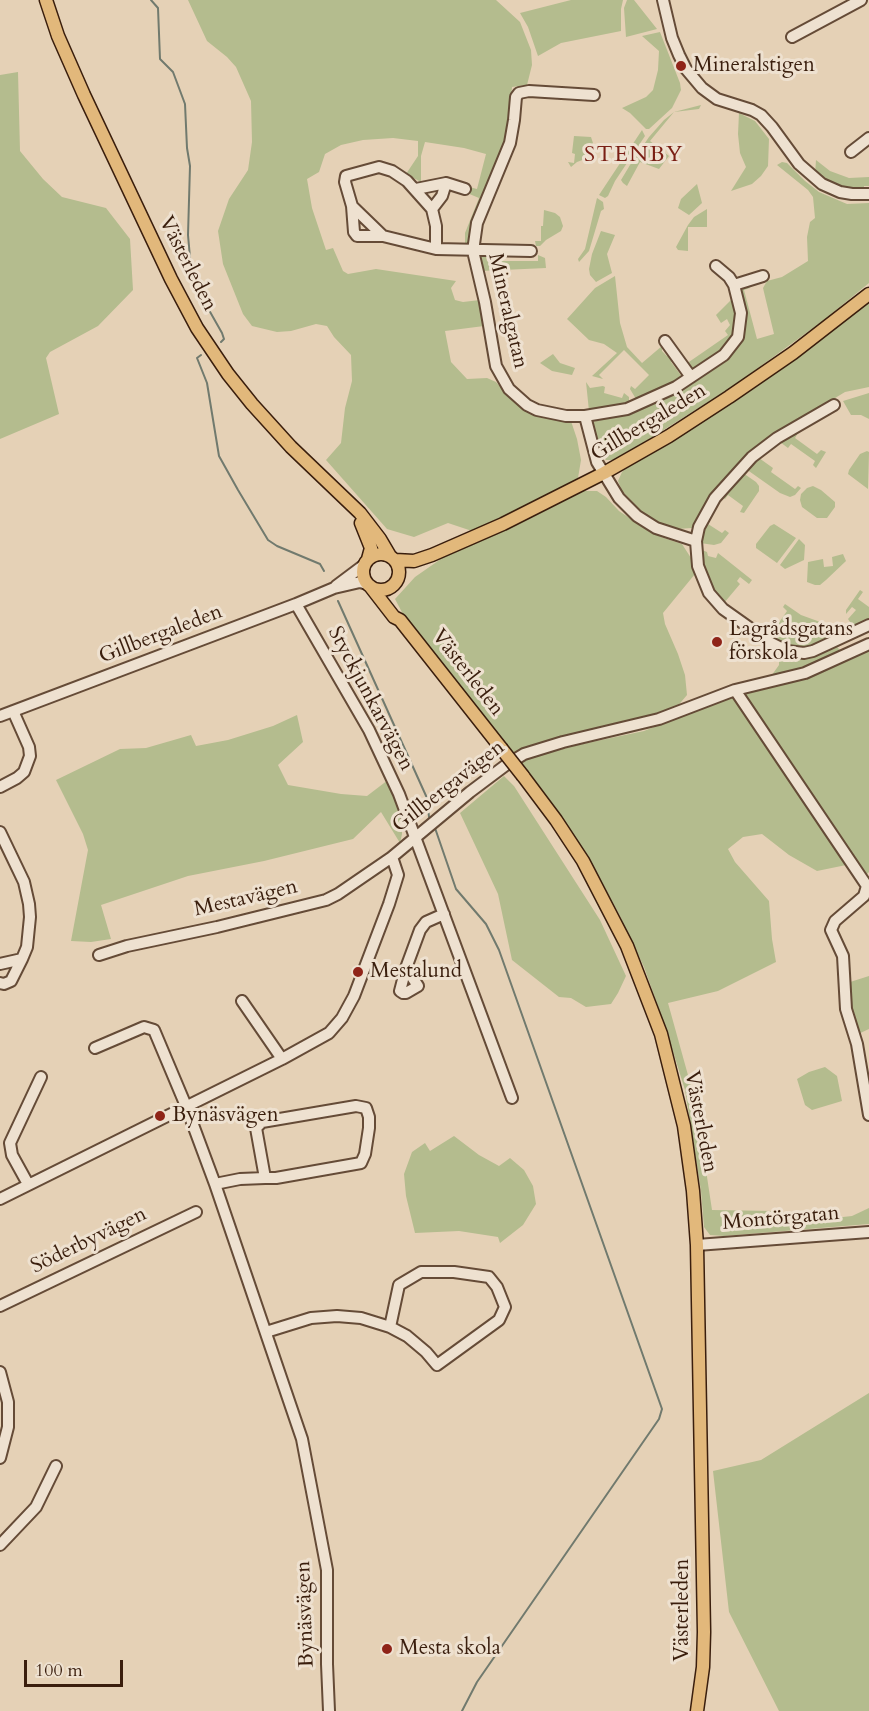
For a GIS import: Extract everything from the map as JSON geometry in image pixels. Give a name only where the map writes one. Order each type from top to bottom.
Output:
[{"type":"main road","name":"Västerleden","points":[[46,0],[58,36],[84,95],[171,279],[202,336],[234,382],[265,419],[352,506],[380,539],[392,558]]},
{"type":"main road","name":"Gillbergaleden","points":[[392,558],[414,561],[432,555],[503,524],[604,473],[729,398],[793,353],[869,294]]},
{"type":"main road","name":"Västerleden","points":[[352,506],[369,540],[370,552],[366,562]]},
{"type":"main road","points":[[377,554],[392,558],[399,569],[395,582],[380,590],[369,585],[363,575],[366,562],[377,554]]},
{"type":"main road","name":"Gillbergaleden","points":[[395,582],[432,555]]},
{"type":"main road","name":"Västerleden","points":[[395,582],[393,600],[400,620],[523,776],[560,826],[595,882],[618,926],[645,988],[668,1057],[680,1104],[692,1180],[697,1245],[704,1632],[703,1667],[697,1711]]},
{"type":"main road","name":"Västerleden","points":[[369,585],[394,617],[400,620]]},
{"type":"street","points":[[663,0],[672,38],[679,55],[686,69],[702,88],[717,99],[752,110],[760,115],[772,127],[799,164],[822,184],[840,192],[869,194]]},
{"type":"street","points":[[792,37],[861,0]]},
{"type":"street","name":"Mineralgatan","points":[[594,95],[529,91],[519,93],[516,97],[510,143],[477,223],[473,251],[485,302],[493,355],[501,377],[517,397],[537,410],[566,416],[610,413],[636,406],[676,387],[724,355],[738,337],[741,314],[734,285],[729,277],[716,266]]},
{"type":"street","points":[[851,152],[869,138]]},
{"type":"street","points":[[436,249],[436,226],[432,209],[407,181],[386,168],[372,168],[349,174],[344,179],[357,236],[383,236],[436,249],[531,252]]},
{"type":"street","points":[[416,189],[446,183],[452,183],[465,189]]},
{"type":"street","points":[[432,209],[442,196],[446,183]]},
{"type":"street","points":[[352,206],[383,236]]},
{"type":"street","points":[[734,285],[763,276]]},
{"type":"street","points":[[665,342],[692,377]]},
{"type":"street","points":[[834,405],[777,438],[752,457],[715,498],[705,513],[696,541],[697,558],[701,576],[715,601],[780,648],[795,653],[813,651],[869,626]]},
{"type":"street","points":[[585,416],[594,453],[619,498],[637,516],[656,528],[696,541]]},
{"type":"street","name":"Gillbergaleden","points":[[334,588],[366,562]]},
{"type":"street","name":"Gillbergaleden","points":[[0,716],[334,588],[360,582],[369,585]]},
{"type":"street","name":"Styckjunkarvägen","points":[[296,604],[369,730],[399,794],[512,1098]]},
{"type":"street","name":"Gillbergavägen","points":[[0,1198],[282,1059],[329,1033],[348,1009],[397,882],[397,870],[392,857],[506,765],[524,754],[563,742],[659,719],[735,690],[805,673],[869,644]]},
{"type":"street","points":[[735,690],[868,887],[864,896],[835,921],[831,930],[843,956],[847,1015],[857,1044],[869,1115]]},
{"type":"street","points":[[0,787],[24,772],[30,759],[29,747],[13,711]]},
{"type":"street","points":[[0,832],[28,893],[30,929],[27,948],[11,981],[0,983]]},
{"type":"street","name":"Mestavägen","points":[[99,956],[128,946],[326,900],[345,890],[392,857]]},
{"type":"street","points":[[406,968],[422,926],[444,915]]},
{"type":"street","points":[[0,964],[22,959]]},
{"type":"street","points":[[242,1001],[282,1059]]},
{"type":"street","name":"Bynäsvägen","points":[[95,1048],[144,1027],[154,1030],[215,1184],[302,1439],[327,1570],[329,1711]]},
{"type":"street","points":[[28,1184],[12,1155],[10,1143],[41,1077]]},
{"type":"street","points":[[215,1184],[240,1179],[276,1178],[361,1163],[365,1154],[369,1128],[366,1108],[356,1106],[258,1124],[256,1128],[265,1178]]},
{"type":"street","name":"Söderbyvägen","points":[[0,1306],[196,1212]]},
{"type":"street","name":"Montörgatan","points":[[697,1245],[869,1232]]},
{"type":"street","points":[[266,1332],[311,1318],[337,1316],[361,1318],[390,1327],[416,1342],[437,1365],[500,1320],[505,1307],[497,1287],[489,1276],[454,1272],[421,1272],[399,1285],[390,1327]]},
{"type":"street","points":[[0,1372],[8,1402],[8,1427],[0,1458]]},
{"type":"street","points":[[0,1545],[36,1508],[56,1466]]},
{"type":"green space","points":[[188,0],[496,0],[520,22],[531,50],[532,65],[527,85],[512,87],[509,122],[498,164],[473,222],[467,245],[465,246],[465,233],[479,198],[467,193],[469,187],[477,189],[486,154],[425,142],[421,156],[421,182],[406,174],[418,156],[418,141],[393,138],[363,140],[341,145],[325,154],[319,172],[307,179],[312,208],[326,250],[333,248],[343,271],[348,274],[376,269],[456,281],[451,288],[455,300],[463,302],[480,300],[484,326],[445,331],[451,362],[467,379],[487,378],[496,382],[504,391],[534,413],[552,419],[571,421],[581,460],[578,478],[472,531],[448,523],[414,537],[387,529],[326,460],[341,443],[345,408],[352,381],[351,355],[327,326],[316,324],[291,331],[277,332],[252,326],[243,314],[223,264],[218,231],[229,199],[248,170],[252,142],[251,101],[236,67],[207,41]]},
{"type":"green space","points":[[571,0],[623,0],[621,31],[561,43],[538,56],[528,27],[520,13]]},
{"type":"green space","points":[[627,0],[634,0],[657,29],[626,37],[624,8]]},
{"type":"green space","points":[[660,32],[681,90],[672,108],[649,129],[646,129],[622,108],[646,97],[653,90],[658,70],[659,51],[642,36]]},
{"type":"green space","points":[[18,72],[20,151],[43,179],[62,197],[106,208],[130,239],[133,290],[98,326],[50,352],[46,358],[59,414],[0,439],[0,75]]},
{"type":"green space","points":[[701,105],[699,109],[674,112]]},
{"type":"green space","points":[[674,112],[650,141],[669,156],[659,169],[640,162],[627,186],[621,180],[630,165],[649,137]]},
{"type":"green space","points":[[739,113],[755,121],[769,139],[768,166],[752,184],[731,191],[746,167],[740,153]]},
{"type":"green space","points":[[642,130],[645,136],[615,181],[608,196],[605,198],[599,195]]},
{"type":"green space","points":[[574,136],[591,137],[594,146],[593,156],[571,167],[568,162],[574,163],[575,154],[572,153]]},
{"type":"green space","points":[[816,160],[830,171],[849,178],[869,177],[869,186],[848,189],[829,183],[815,174]]},
{"type":"green space","points":[[782,162],[787,163],[819,192],[847,204],[869,203],[869,283],[824,320],[732,387],[638,446],[613,460],[606,460],[598,452],[592,428],[593,422],[641,409],[668,397],[735,350],[739,288],[748,285],[750,288],[744,290],[757,339],[774,334],[763,288],[767,281],[782,277],[808,261],[807,237],[810,222],[815,218],[813,197],[808,190],[777,165]]},
{"type":"green space","points":[[697,184],[702,203],[689,215],[678,208],[681,199]]},
{"type":"green space","points":[[597,198],[603,202],[604,209],[601,211],[589,251],[579,262],[578,259],[585,249]]},
{"type":"green space","points":[[707,209],[707,227],[688,227],[688,251],[678,250],[676,247],[688,225],[694,217]]},
{"type":"green space","points":[[544,210],[560,217],[563,226],[561,231],[540,246],[536,246],[535,241],[541,241]]},
{"type":"green space","points":[[601,231],[615,235],[607,254],[612,273],[596,282],[590,275],[589,269]]},
{"type":"green space","points":[[538,255],[545,258],[546,268],[481,271],[478,257],[486,256],[487,261],[538,261]]},
{"type":"green space","points":[[615,276],[620,323],[627,347],[642,363],[662,346],[662,351],[667,356],[671,355],[675,359],[671,362],[683,378],[636,399],[630,389],[631,386],[635,389],[649,375],[624,350],[599,375],[603,379],[592,376],[617,353],[604,344],[589,340],[567,319],[595,288]]},
{"type":"green space","points":[[732,299],[736,316],[734,336],[723,351],[692,371],[686,364],[728,335],[725,331],[730,325],[727,319],[721,323],[716,315]]},
{"type":"green space","points":[[869,302],[869,387],[845,392],[755,449],[718,487],[692,528],[677,529],[660,523],[644,514],[622,491],[618,481],[627,467],[747,393]]},
{"type":"green space","points":[[553,354],[560,363],[575,368],[572,375],[552,371],[540,363]]},
{"type":"green space","points":[[586,382],[590,388],[605,387],[604,393],[622,398],[624,393],[629,397],[629,401],[627,404],[589,411]]},
{"type":"green space","points":[[869,393],[869,419],[861,415],[851,415],[843,401]]},
{"type":"green space","points":[[795,431],[798,433],[795,438],[817,454],[821,450],[826,452],[816,468],[813,465],[815,461],[791,444],[788,448],[780,442]]},
{"type":"green space","points":[[869,452],[868,489],[848,474],[860,454]]},
{"type":"green space","points":[[759,458],[773,468],[771,472],[795,489],[798,486],[801,488],[795,495],[790,497],[780,493],[746,469]]},
{"type":"green space","points":[[743,473],[759,486],[759,491],[744,513],[740,512],[743,506],[728,495],[725,499],[722,497]]},
{"type":"green space","points":[[813,486],[835,502],[835,507],[827,518],[817,518],[802,507],[801,494]]},
{"type":"green space","points":[[583,491],[597,491],[619,511],[640,525],[661,537],[682,544],[691,558],[695,574],[663,613],[685,675],[687,695],[676,708],[514,755],[405,618],[395,599],[415,577],[448,554],[528,519]]},
{"type":"green space","points":[[708,517],[710,519],[708,524],[722,533],[725,530],[729,533],[721,543],[714,545],[700,543]]},
{"type":"green space","points":[[774,524],[796,538],[777,563],[756,548],[756,544]]},
{"type":"green space","points":[[799,539],[805,545],[804,560],[785,569],[780,565]]},
{"type":"green space","points":[[702,550],[707,552],[708,556],[716,558],[718,553],[752,580],[749,584],[740,577],[737,581],[740,584],[724,603],[714,591],[703,570]]},
{"type":"green space","points":[[843,554],[846,561],[820,585],[807,582],[808,562],[823,559],[824,567],[833,566],[832,557]]},
{"type":"green space","points":[[860,590],[863,592],[858,599],[869,607],[869,621],[854,628],[848,619],[856,610],[852,607],[846,614],[846,610]]},
{"type":"green space","points":[[785,604],[801,615],[823,623],[834,636],[812,647],[800,649],[769,637],[787,611],[783,607]]},
{"type":"green space","points":[[836,646],[840,650],[839,653],[799,671],[769,679],[779,665],[779,652]]},
{"type":"green space","points":[[869,648],[869,872],[866,875],[742,696],[744,693]]},
{"type":"green space","points":[[727,697],[736,697],[851,864],[817,871],[789,855],[762,834],[743,837],[728,849],[735,862],[769,901],[776,962],[718,991],[668,1003],[696,1104],[712,1210],[774,1211],[834,1218],[852,1216],[869,1208],[869,1224],[724,1236],[710,1235],[704,1227],[701,1191],[685,1090],[644,967],[589,858],[519,761],[573,746],[644,731]]},
{"type":"green space","points":[[297,715],[303,742],[278,765],[288,785],[367,796],[388,780],[402,823],[400,843],[381,812],[353,839],[264,861],[188,876],[101,905],[111,939],[91,942],[71,941],[88,850],[83,834],[56,780],[120,749],[146,748],[191,735],[196,746],[228,740],[273,726]]},
{"type":"green space","points":[[504,776],[514,786],[600,920],[626,976],[611,1004],[586,1007],[571,998],[559,997],[512,960],[498,894],[460,813]]},
{"type":"green space","points":[[869,976],[869,1029],[856,1035],[851,1020],[847,983]]},
{"type":"green space","points":[[825,1067],[837,1076],[842,1101],[812,1110],[805,1105],[797,1079]]},
{"type":"green space","points":[[454,1136],[479,1155],[499,1166],[510,1158],[524,1170],[533,1186],[536,1204],[523,1225],[500,1243],[498,1237],[459,1231],[415,1233],[406,1196],[404,1174],[412,1152],[425,1143],[430,1151]]},
{"type":"green space","points":[[869,1393],[869,1711],[779,1711],[729,1612],[713,1471],[761,1460]]},
{"type":"waterway","points":[[151,0],[158,8],[160,59],[173,72],[185,104],[190,166],[188,235],[192,280],[222,333],[224,339],[221,342]]},
{"type":"waterway","points":[[201,355],[197,358],[207,383],[219,456],[238,490],[268,540],[320,564],[324,571]]},
{"type":"waterway","points":[[338,601],[427,798],[429,817]]},
{"type":"waterway","points":[[435,828],[456,889],[486,924],[499,950],[662,1409],[659,1419],[477,1682],[462,1711]]},
{"type":"place","name":"Mineralstigen","points":[[681,66]]},
{"type":"place","name":"Lagrådsgatans förskola","points":[[717,642]]},
{"type":"place","name":"Mestalund","points":[[358,972]]},
{"type":"place","name":"Bynäsvägen","points":[[160,1116]]},
{"type":"place","name":"Mesta skola","points":[[387,1649]]},
{"type":"district","name":"STENBY","points":[[634,156]]}]
